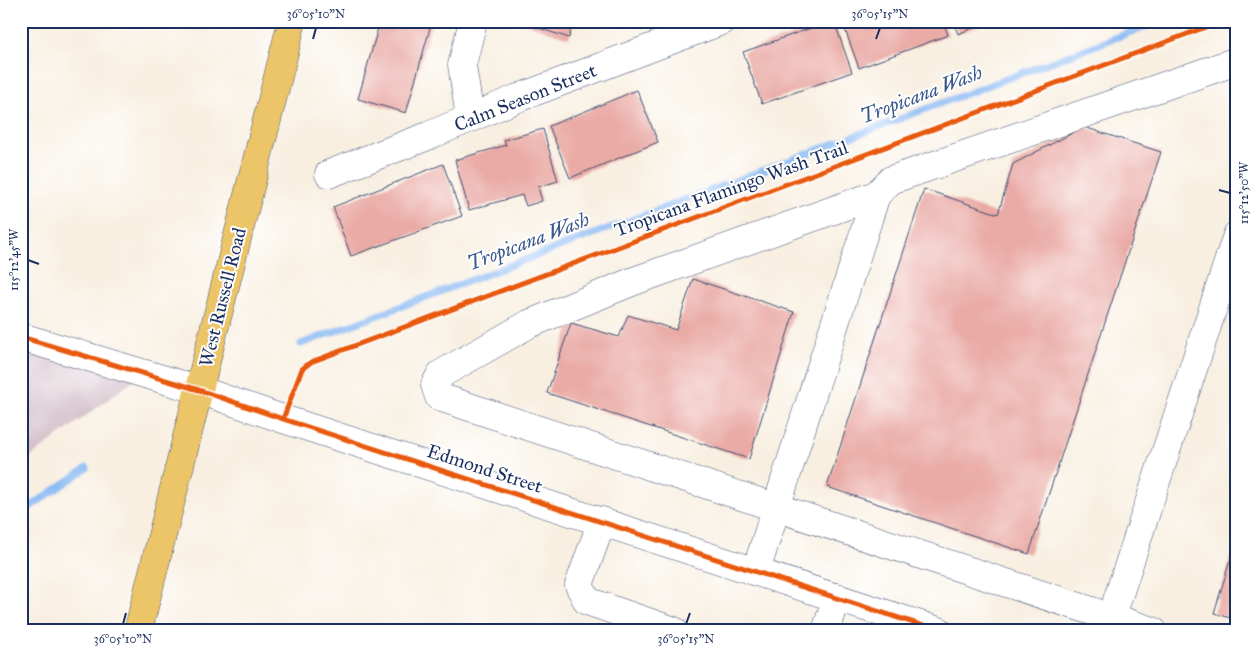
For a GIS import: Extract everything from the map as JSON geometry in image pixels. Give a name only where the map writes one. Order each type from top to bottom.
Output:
[{"type":"main road","name":"West Russell Road","points":[[138,631],[292,21]]},
{"type":"street","points":[[470,118],[462,65],[473,21]]},
{"type":"street","name":"Calm Season Street","points":[[329,174],[518,98],[722,21]]},
{"type":"street","points":[[1153,631],[1109,624],[777,506],[439,398],[434,385],[441,374],[529,324],[634,281],[876,195],[891,180],[1237,61]]},
{"type":"street","points":[[756,571],[876,195]]},
{"type":"street","points":[[1109,624],[1237,235]]},
{"type":"street","name":"Edmond Street","points":[[21,337],[199,390],[283,419],[837,597],[928,629]]},
{"type":"street","points":[[602,521],[579,586],[587,601],[674,631]]},
{"type":"street","points":[[826,631],[837,597]]},
{"type":"shaded area","points":[[21,344],[137,378],[21,464]]},
{"type":"building","points":[[380,21],[432,21],[406,113],[358,99]]},
{"type":"building","points":[[517,21],[573,21],[569,38]]},
{"type":"building","points":[[834,21],[852,72],[762,104],[743,52]]},
{"type":"building","points":[[842,21],[943,21],[948,35],[859,68]]},
{"type":"building","points":[[953,21],[991,21],[958,34]]},
{"type":"building","points":[[637,90],[658,142],[570,178],[549,126]]},
{"type":"building","points":[[1084,127],[1161,152],[1029,554],[827,487],[924,189],[998,214],[1013,164]]},
{"type":"building","points":[[543,129],[558,181],[538,187],[542,201],[526,206],[522,195],[469,210],[455,160],[506,145],[504,140]]},
{"type":"building","points":[[443,164],[462,216],[351,256],[333,207]]},
{"type":"building","points":[[693,279],[794,312],[749,459],[547,393],[571,323],[619,337],[628,315],[676,330]]},
{"type":"building","points":[[1237,542],[1237,620],[1214,613]]},
{"type":"waterway","name":"Tropicana Wash","points":[[301,344],[1160,21]]},
{"type":"waterway","name":"Tropicana Wash","points":[[21,513],[87,468]]},
{"type":"cycle path","name":"Tropicana Flamingo Wash Trail","points":[[283,419],[302,369],[311,362],[1222,21]]},
{"type":"cycle path","points":[[21,337],[199,390],[283,419],[939,631]]}]
